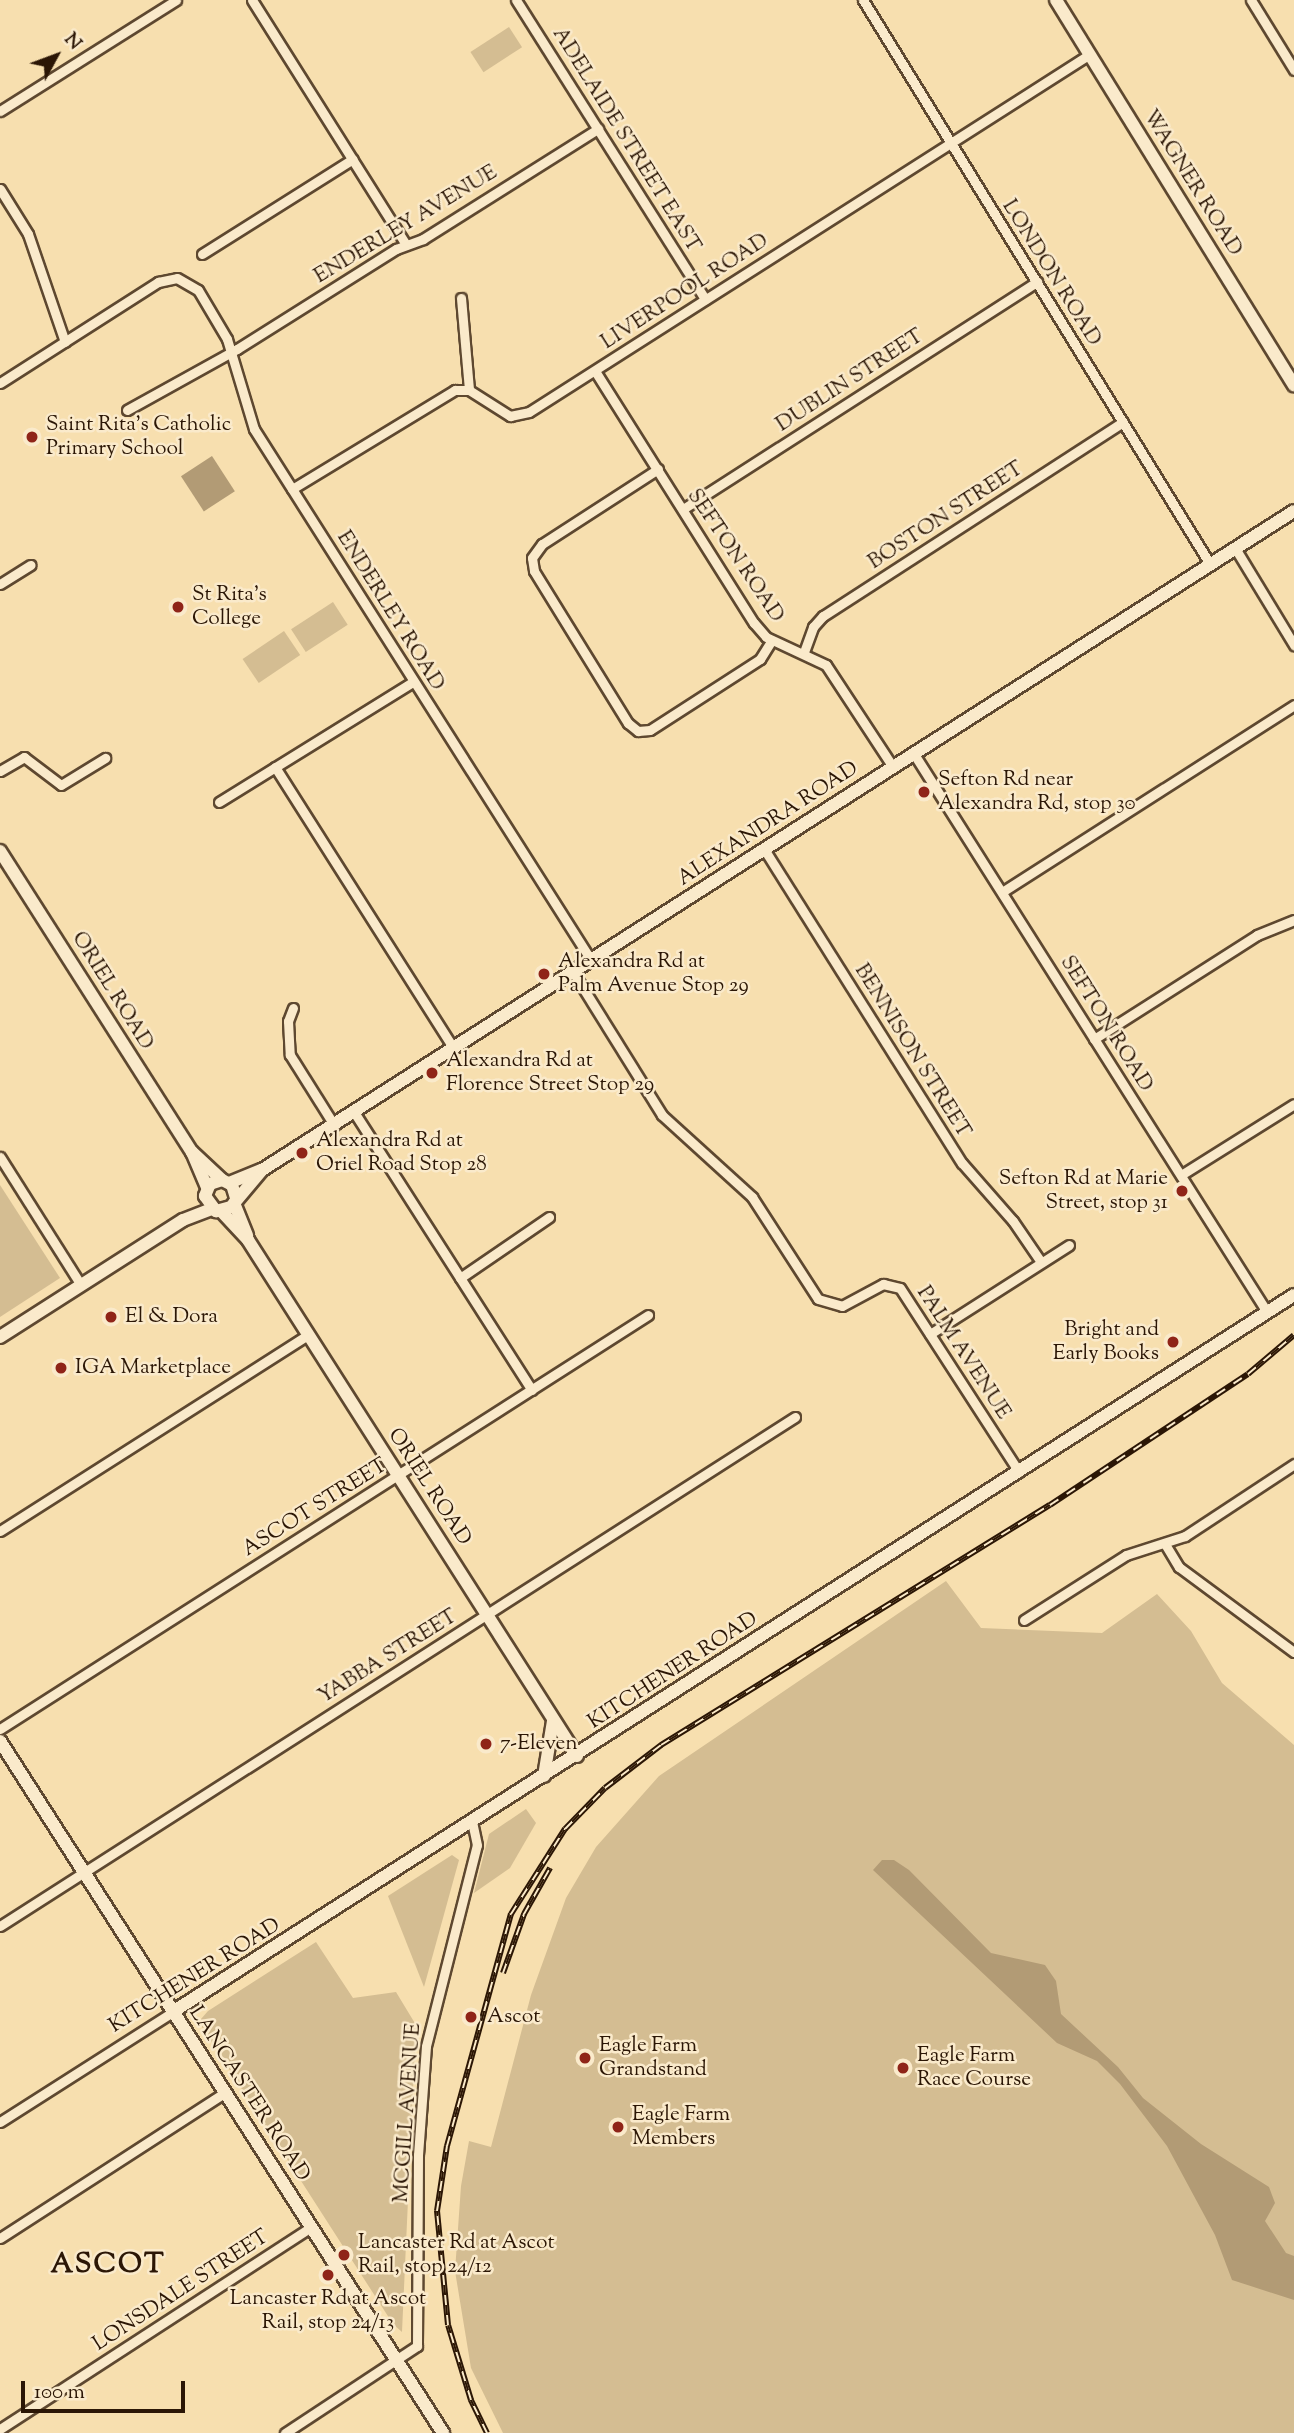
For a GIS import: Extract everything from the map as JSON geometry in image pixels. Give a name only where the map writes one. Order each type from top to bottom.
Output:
[{"type":"street","points":[[0,111],[176,0]]},
{"type":"street","points":[[252,0],[406,245]]},
{"type":"street","name":"ADELAIDE STREET EAST","points":[[516,0],[705,299]]},
{"type":"street","name":"LONDON ROAD","points":[[863,0],[1210,564]]},
{"type":"street","name":"WAGNER ROAD","points":[[1056,0],[1294,386]]},
{"type":"street","points":[[1251,0],[1294,70]]},
{"type":"street","name":"LIVERPOOL ROAD","points":[[469,390],[499,412],[519,416],[595,371],[1090,54]]},
{"type":"street","name":"ENDERLEY AVENUE","points":[[127,410],[232,351],[406,245],[423,239],[598,129]]},
{"type":"street","points":[[202,254],[353,159]]},
{"type":"street","points":[[0,189],[28,234],[65,342],[0,383]]},
{"type":"street","name":"ENDERLEY ROAD","points":[[65,342],[158,282],[177,278],[198,290],[232,351],[251,422],[591,960]]},
{"type":"street","name":"DUBLIN STREET","points":[[683,509],[1037,282]]},
{"type":"street","points":[[292,489],[446,394],[469,390],[461,298]]},
{"type":"street","name":"SEFTON ROAD","points":[[595,371],[754,623],[772,640],[804,652],[826,665],[893,767]]},
{"type":"street","name":"BOSTON STREET","points":[[804,652],[813,627],[823,616],[1123,422]]},
{"type":"street","points":[[658,469],[542,544],[532,558],[534,571],[628,723],[638,731],[650,730],[760,659],[772,640]]},
{"type":"street","name":"ALEXANDRA ROAD","points":[[206,1191],[226,1181],[262,1170],[334,1125],[1294,511]]},
{"type":"street","points":[[1234,548],[1294,645]]},
{"type":"street","points":[[0,584],[31,565]]},
{"type":"street","points":[[219,802],[414,681]]},
{"type":"street","points":[[1002,892],[1294,705]]},
{"type":"street","name":"SEFTON ROAD","points":[[914,754],[1267,1312]]},
{"type":"street","points":[[0,771],[24,757],[61,785],[105,758]]},
{"type":"street","points":[[275,767],[453,1048]]},
{"type":"street","name":"BENNISON STREET","points":[[764,849],[961,1163],[1013,1221],[1041,1262]]},
{"type":"street","name":"ORIEL ROAD","points":[[0,851],[192,1152],[216,1210],[248,1240]]},
{"type":"street","points":[[1094,1039],[1257,935],[1294,920]]},
{"type":"street","name":"PALM AVENUE","points":[[573,972],[662,1115],[752,1197],[818,1299],[842,1307],[883,1284],[893,1284],[930,1334],[1019,1472]]},
{"type":"street","points":[[293,1008],[288,1021],[290,1055],[334,1125]]},
{"type":"street","points":[[1181,1175],[1294,1104]]},
{"type":"street","points":[[354,1112],[531,1390]]},
{"type":"street","name":"ORIEL ROAD","points":[[192,1152],[226,1181],[248,1240],[576,1756]]},
{"type":"street","points":[[0,1157],[81,1285]]},
{"type":"street","name":"ALEXANDRA ROAD","points":[[216,1210],[235,1201],[262,1170]]},
{"type":"street","points":[[183,1220],[206,1191]]},
{"type":"street","points":[[0,1337],[183,1220],[216,1210]]},
{"type":"street","points":[[460,1278],[549,1217]]},
{"type":"street","points":[[930,1334],[1069,1245]]},
{"type":"street","name":"KITCHENER ROAD","points":[[0,2122],[1294,1295]]},
{"type":"street","name":"ASCOT STREET","points":[[0,1729],[648,1315]]},
{"type":"street","points":[[0,1531],[308,1335]]},
{"type":"street","name":"YABBA STREET","points":[[0,1926],[795,1418]]},
{"type":"street","points":[[1024,1620],[1126,1555],[1165,1544],[1294,1464]]},
{"type":"street","points":[[1165,1544],[1180,1567],[1294,1652]]},
{"type":"street","points":[[544,1776],[554,1721]]},
{"type":"street","name":"LANCASTER ROAD","points":[[0,1741],[443,2433]]},
{"type":"street","name":"MCGILL AVENUE","points":[[285,2433],[417,2347],[418,2155],[426,2046],[477,1845],[472,1822]]},
{"type":"street","points":[[0,2238],[226,2092]]},
{"type":"street","name":"LONSDALE STREET","points":[[0,2429],[312,2227]]},
{"type":"shaded area","points":[[509,27],[522,47],[483,72],[470,52]]},
{"type":"shaded area","points":[[212,456],[235,491],[204,511],[181,476]]},
{"type":"shaded area","points":[[333,602],[348,625],[306,652],[291,629]]},
{"type":"shaded area","points":[[284,631],[300,655],[259,683],[243,659]]},
{"type":"shaded area","points":[[0,1185],[60,1278],[0,1317]]},
{"type":"shaded area","name":"Eagle Farm Race Course","points":[[946,1581],[981,1628],[1102,1633],[1157,1594],[1191,1631],[1222,1683],[1294,1745],[1294,2433],[503,2433],[471,2368],[455,2271],[461,2186],[469,2141],[491,2147],[531,1995],[566,1898],[596,1847],[659,1776]]},
{"type":"shaded area","points":[[526,1809],[536,1823],[510,1868],[474,1893],[489,1834]]},
{"type":"shaded area","points":[[452,1855],[459,1860],[424,1987],[388,1896]]},
{"type":"shaded area","points":[[882,1860],[894,1860],[909,1870],[991,1953],[1045,1965],[1056,1981],[1061,2014],[1118,2067],[1143,2098],[1201,2144],[1269,2187],[1275,2203],[1265,2221],[1286,2253],[1294,2256],[1294,2300],[1232,2280],[1215,2235],[1167,2146],[1120,2084],[1097,2061],[1057,2043],[873,1870]]},
{"type":"shaded area","points":[[316,1942],[353,1998],[396,1992],[416,2025],[402,2332],[393,2324],[202,2027],[201,2019],[208,2011]]},
{"type":"railway","points":[[487,2433],[471,2400],[448,2325],[437,2211],[447,2146],[511,1914],[565,1829],[605,1788],[661,1745],[1050,1505],[1248,1374],[1294,1335]]},
{"type":"railway","points":[[503,1973],[524,1914],[550,1868]]},
{"type":"place","name":"Saint Rita's Catholic Primary School","points":[[32,437]]},
{"type":"place","name":"St Rita's College","points":[[178,607]]},
{"type":"place","name":"Sefton Rd near Alexandra Rd, stop 30","points":[[924,792]]},
{"type":"place","name":"Alexandra Rd at Palm Avenue Stop 29","points":[[544,974]]},
{"type":"place","name":"Alexandra Rd at Florence Street Stop 29","points":[[432,1073]]},
{"type":"place","name":"Alexandra Rd at Oriel Road Stop 28","points":[[302,1153]]},
{"type":"place","name":"Sefton Rd at Marie Street, stop 31","points":[[1182,1191]]},
{"type":"place","name":"El & Dora","points":[[111,1317]]},
{"type":"place","name":"Bright and Early Books","points":[[1173,1342]]},
{"type":"place","name":"IGA Marketplace","points":[[61,1368]]},
{"type":"place","name":"7-Eleven","points":[[486,1744]]},
{"type":"place","name":"Ascot","points":[[471,2017]]},
{"type":"place","name":"Eagle Farm Grandstand","points":[[585,2058]]},
{"type":"place","name":"Eagle Farm Race Course","points":[[903,2068]]},
{"type":"place","name":"Eagle Farm Members","points":[[618,2127]]},
{"type":"place","name":"Lancaster Rd at Ascot Rail, stop 24/12","points":[[344,2255]]},
{"type":"place","name":"Lancaster Rd at Ascot Rail, stop 24/13","points":[[328,2275]]},
{"type":"district","name":"ASCOT","points":[[108,2265]]}]
